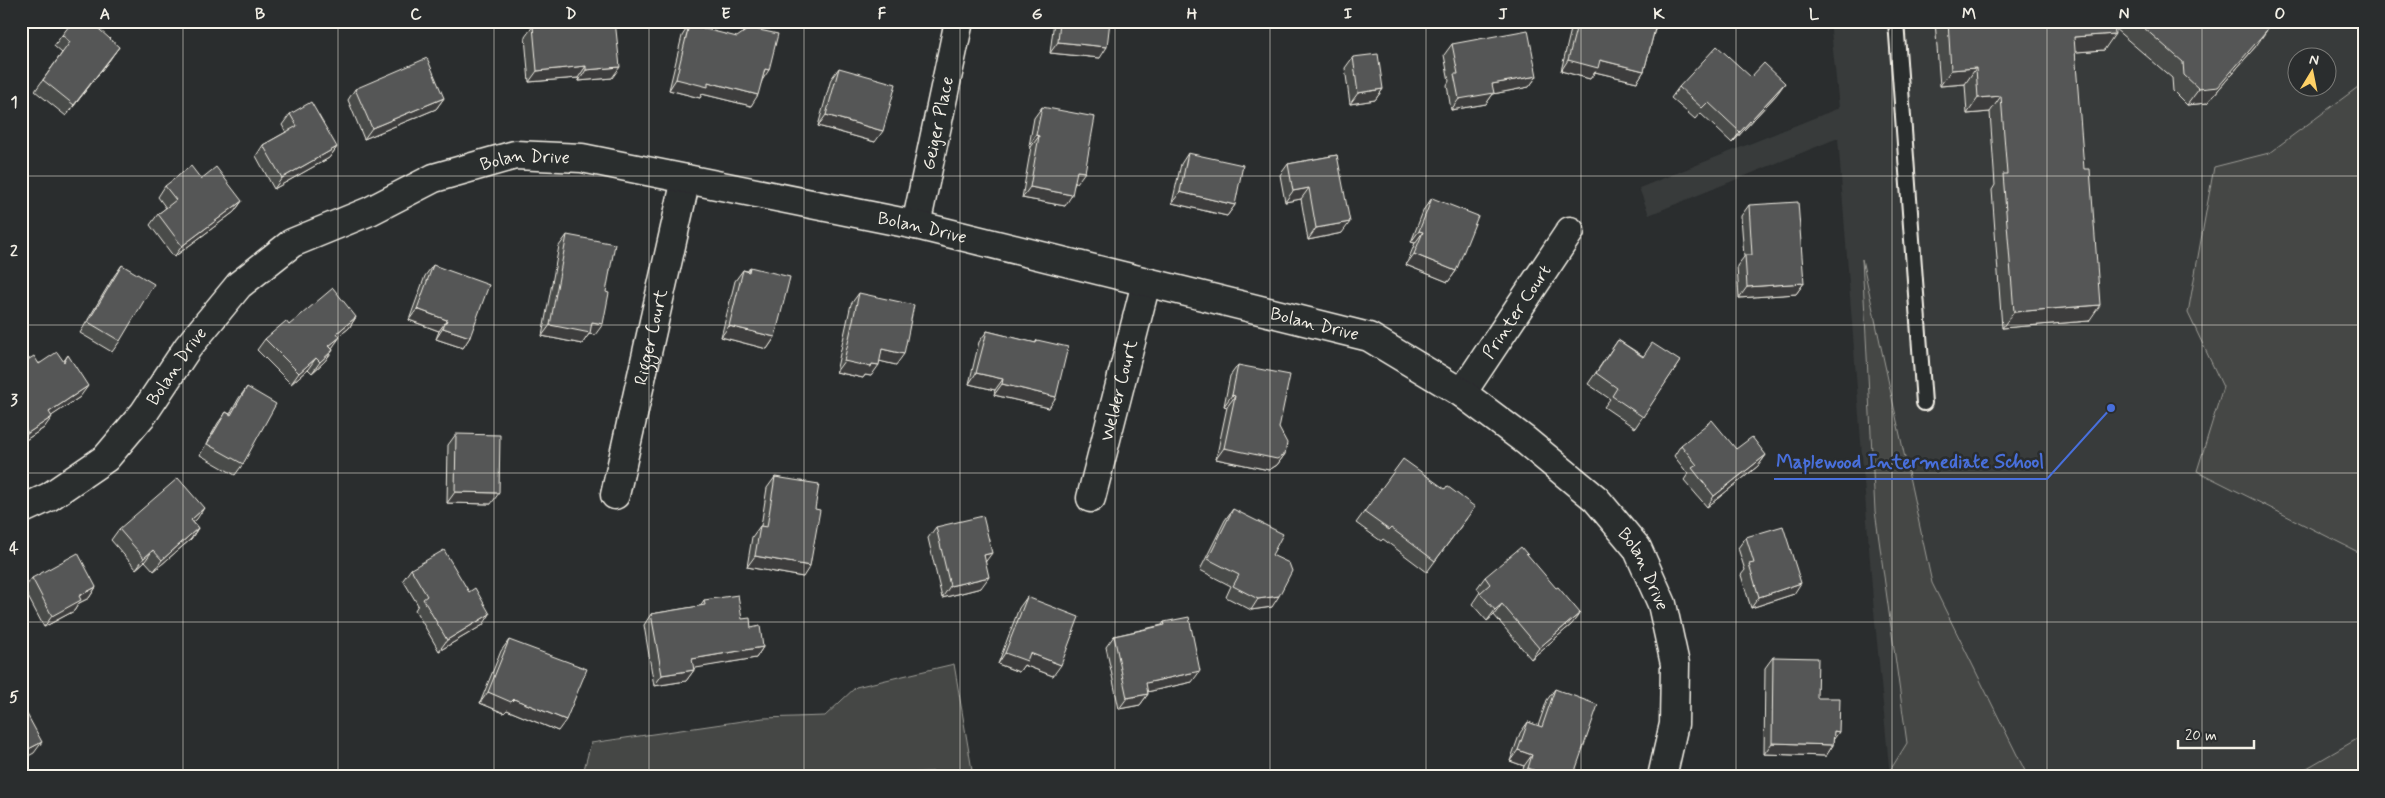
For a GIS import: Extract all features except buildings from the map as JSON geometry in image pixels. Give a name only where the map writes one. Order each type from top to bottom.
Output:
[{"type":"street","name":"Geiger Place","points":[[916,225],[959,21]]},
{"type":"street","name":"Bolan Drive","points":[[21,510],[48,497],[106,458],[144,413],[188,347],[239,285],[292,243],[370,211],[434,178],[515,155],[582,158],[916,225],[1146,283],[1300,318],[1369,337],[1462,393],[1526,441],[1596,499],[1637,548],[1662,604],[1675,664],[1674,724],[1662,777]]},
{"type":"street","name":"Rigger Court","points":[[615,494],[686,179]]},
{"type":"street","name":"Printer Court","points":[[1462,393],[1570,231]]},
{"type":"street","name":"Welder Court","points":[[1091,498],[1146,283]]},
{"type":"lane","points":[[1896,21],[1924,403]]},
{"type":"shaded area","points":[[1830,21],[2364,21],[2364,777],[1890,777],[1873,601],[1838,138],[1649,215],[1639,188],[1839,108]]},
{"type":"shaded area","points":[[2364,74],[2364,555],[2197,471],[2223,387],[2188,313],[2214,167],[2269,153],[2358,87]]},
{"type":"shaded area","points":[[1862,259],[1932,583],[2028,777],[1886,777],[1907,743],[1875,511]]},
{"type":"shaded area","points":[[954,664],[972,770],[880,774],[880,777],[745,777],[738,773],[733,777],[582,777],[591,743],[763,718],[825,716],[856,687]]},
{"type":"shaded area","points":[[2364,735],[2364,777],[2265,777],[2307,768]]},
{"type":"place","name":"Maplewood Intermediate School","points":[[2111,408]]}]
